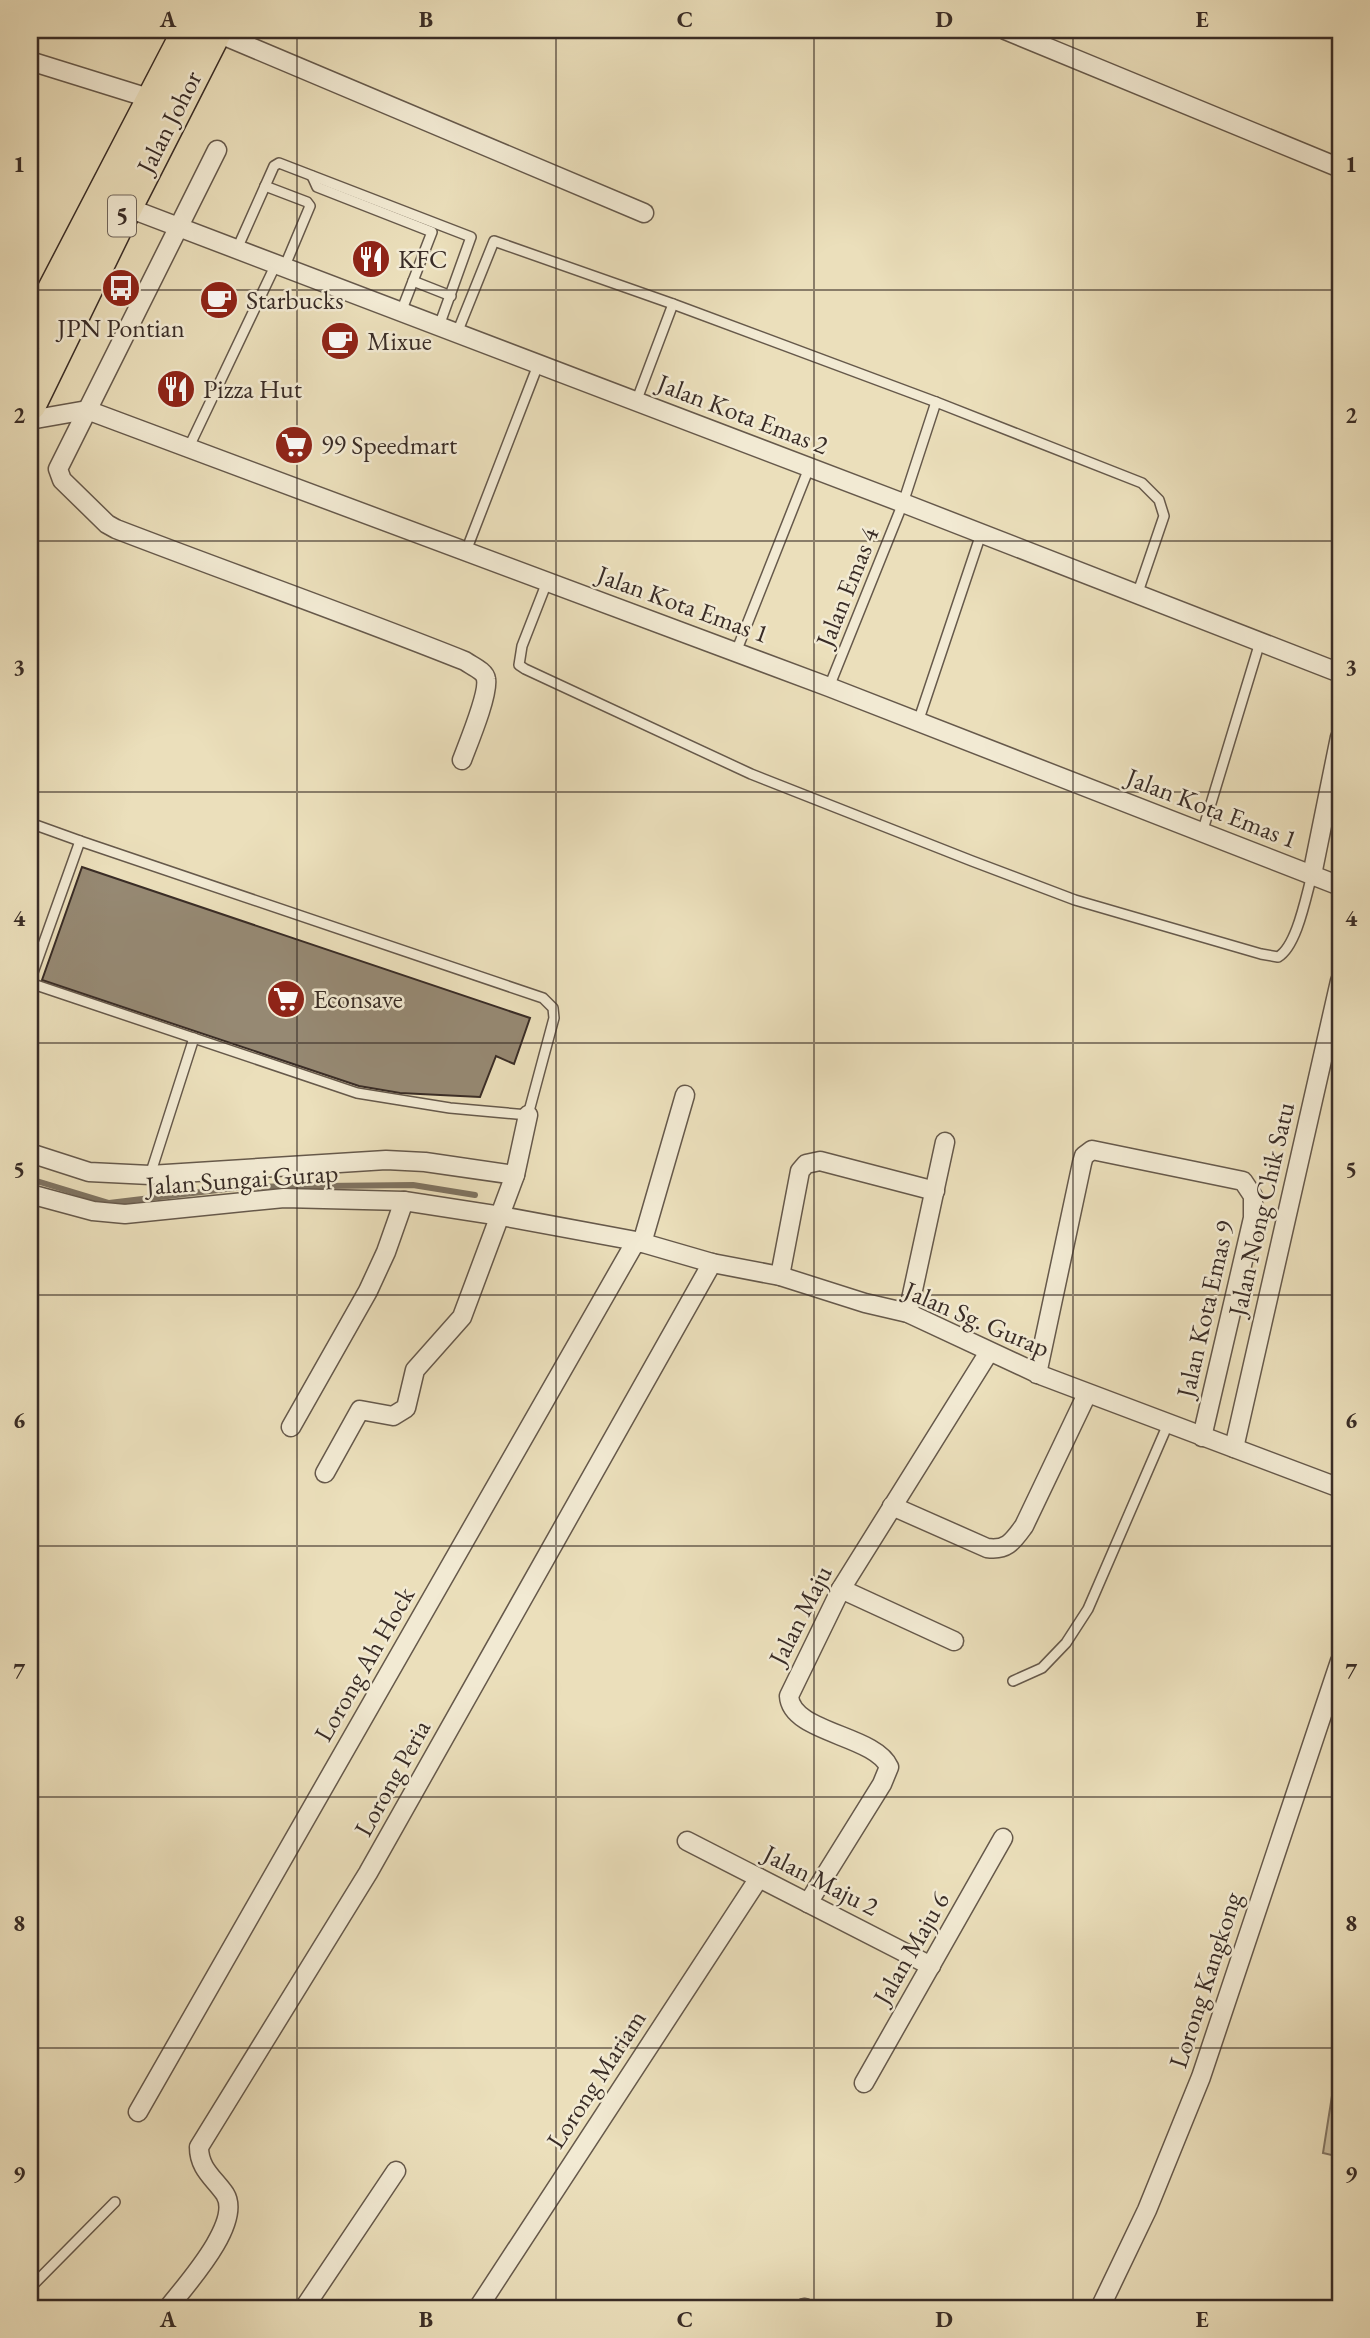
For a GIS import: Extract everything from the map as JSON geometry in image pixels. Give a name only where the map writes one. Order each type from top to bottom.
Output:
[{"type":"highway","name":"Jalan Johor","points":[[30,335],[152,99],[207,30]]},
{"type":"highway","name":"Jalan Johor","points":[[30,404],[126,207],[207,30]]},
{"type":"street","points":[[207,30],[644,213]]},
{"type":"street","points":[[1005,30],[1340,168]]},
{"type":"street","points":[[30,61],[152,99]]},
{"type":"street","points":[[217,150],[58,469],[58,475],[107,524],[428,646],[465,662],[484,675],[487,683],[482,704],[462,761]]},
{"type":"street","name":"Jalan Kota Emas 2","points":[[126,207],[903,503],[1340,673]]},
{"type":"street","points":[[30,420],[87,410]]},
{"type":"street","name":"Jalan Kota Emas 1","points":[[87,410],[830,687],[1340,886]]},
{"type":"street","points":[[1312,875],[1340,737]]},
{"type":"street","name":"Jalan Nong Chik Satu","points":[[1234,1448],[1340,981]]},
{"type":"street","name":"Lorong Ah Hock","points":[[138,2112],[639,1242],[685,1095]]},
{"type":"street","points":[[325,1473],[360,1410],[393,1416],[407,1408],[415,1370],[462,1317],[515,1175],[527,1115]]},
{"type":"street","points":[[908,1313],[945,1142]]},
{"type":"street","name":"Jalan Kota Emas 9","points":[[1037,1374],[1082,1163],[1088,1152],[1092,1150],[1243,1181],[1253,1196],[1253,1218],[1202,1437]]},
{"type":"street","points":[[30,1153],[89,1172],[150,1175],[386,1160],[425,1162],[515,1175]]},
{"type":"street","points":[[780,1276],[800,1171],[806,1164],[820,1161],[935,1191]]},
{"type":"street","name":"Jalan Sungai Gurap","points":[[30,1194],[93,1211],[125,1214],[284,1198],[404,1201],[501,1216]]},
{"type":"street","points":[[291,1427],[368,1291],[386,1252],[404,1201]]},
{"type":"street","name":"Jalan Sg. Gurap","points":[[501,1216],[639,1242],[712,1263],[780,1276],[865,1303],[908,1313],[1037,1374],[1340,1488]]},
{"type":"street","name":"Lorong Peria","points":[[168,2308],[198,2272],[226,2223],[230,2209],[225,2194],[202,2165],[199,2147],[368,1873],[712,1263]]},
{"type":"street","name":"Jalan Maju","points":[[808,1903],[882,1784],[889,1767],[885,1760],[869,1750],[802,1718],[789,1703],[789,1696],[841,1589],[989,1352]]},
{"type":"street","points":[[892,1506],[987,1548],[1006,1548],[1024,1526],[1087,1394]]},
{"type":"street","points":[[841,1589],[954,1641]]},
{"type":"street","name":"Lorong Kangkong","points":[[1100,2308],[1146,2210],[1201,2077],[1340,1661]]},
{"type":"street","name":"Jalan Maju 6","points":[[864,2083],[1003,1838]]},
{"type":"street","name":"Jalan Maju 2","points":[[687,1841],[931,1966]]},
{"type":"street","name":"Lorong Mariam","points":[[478,2308],[759,1878]]},
{"type":"street","points":[[304,2308],[396,2171]]},
{"type":"lane","points":[[237,249],[276,163],[312,176],[471,237],[439,326]]},
{"type":"lane","points":[[312,176],[317,187],[431,230],[401,312]]},
{"type":"lane","points":[[188,449],[310,206],[307,202],[265,186]]},
{"type":"lane","points":[[457,333],[495,241],[936,402],[1142,483],[1159,500],[1164,516],[1137,594]]},
{"type":"lane","points":[[413,281],[451,296]]},
{"type":"lane","points":[[636,402],[673,304]]},
{"type":"lane","points":[[466,551],[538,365]]},
{"type":"lane","name":"Jalan Emas 4","points":[[830,687],[903,503],[936,402]]},
{"type":"lane","points":[[736,652],[809,468]]},
{"type":"lane","points":[[918,722],[981,534]]},
{"type":"lane","points":[[547,582],[522,646],[519,665],[525,670],[751,774],[972,861],[1075,900],[1278,957],[1287,949],[1296,928],[1312,875]]},
{"type":"lane","points":[[1202,833],[1260,642]]},
{"type":"lane","points":[[30,823],[543,998],[554,1008],[554,1018],[527,1115],[437,1106],[356,1093],[30,982],[80,841]]},
{"type":"lane","points":[[150,1175],[194,1038]]},
{"type":"lane","points":[[1013,1681],[1042,1668],[1066,1643],[1088,1609],[1168,1424]]},
{"type":"lane","points":[[30,2288],[115,2202]]},
{"type":"shaded area","points":[[1340,2045],[1340,2157],[1323,2153]]},
{"type":"building","name":"Econsave","points":[[82,867],[530,1018],[514,1064],[496,1056],[480,1097],[400,1093],[359,1086],[42,980]]},
{"type":"waterway","points":[[30,1179],[109,1203],[243,1187],[413,1185],[475,1195]]},
{"type":"place","name":"KFC","points":[[371,259]]},
{"type":"place","name":"JPN Pontian","points":[[121,288]]},
{"type":"place","name":"Starbucks","points":[[219,300]]},
{"type":"place","name":"Mixue","points":[[340,341]]},
{"type":"place","name":"Pizza Hut","points":[[176,389]]},
{"type":"place","name":"99 Speedmart","points":[[294,445]]},
{"type":"place","name":"Econsave","points":[[286,999]]}]
